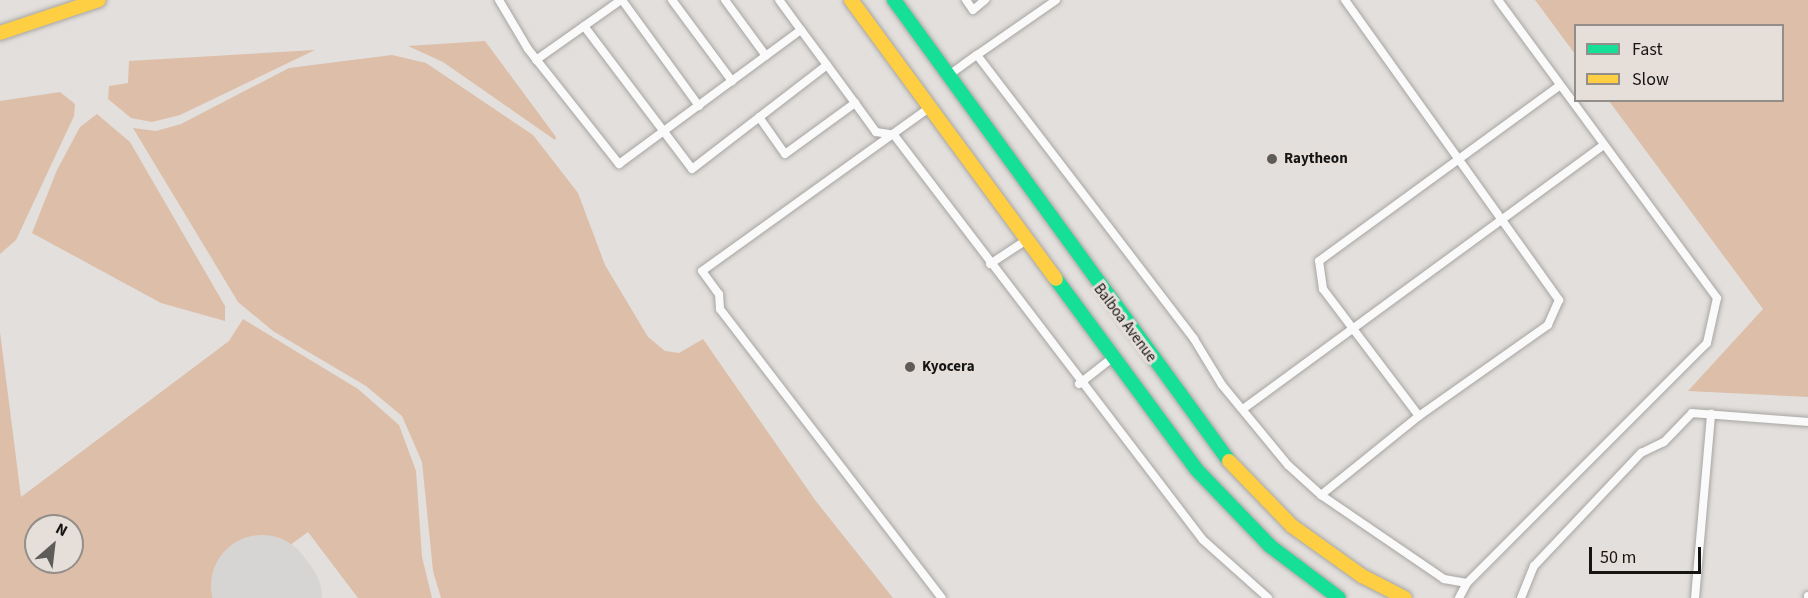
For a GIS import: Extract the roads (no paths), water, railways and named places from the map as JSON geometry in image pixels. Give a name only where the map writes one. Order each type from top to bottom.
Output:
[{"type":"main road","points":[[0,33],[99,0]]},
{"type":"main road","name":"Balboa Avenue","points":[[851,0],[1114,356],[1172,411],[1218,450],[1293,526],[1362,576],[1405,598]]},
{"type":"main road","name":"Balboa Avenue","points":[[894,0],[1172,411],[1196,469],[1255,530],[1339,598]]},
{"type":"main road","points":[[864,16],[926,73],[945,78]]},
{"type":"lane","points":[[499,0],[537,60],[619,164],[801,30]]},
{"type":"lane","points":[[537,60],[621,0],[699,106]]},
{"type":"lane","points":[[672,0],[732,81]]},
{"type":"lane","points":[[724,0],[766,56]]},
{"type":"lane","points":[[778,0],[876,132],[894,135],[1079,384],[1203,540],[1268,598]]},
{"type":"lane","points":[[966,0],[973,9],[985,0]]},
{"type":"lane","points":[[945,78],[1056,0]]},
{"type":"lane","points":[[1321,495],[1419,416],[1548,325],[1558,300],[1345,0]]},
{"type":"lane","points":[[1459,598],[1467,583],[1707,343],[1717,298],[1498,0]]},
{"type":"lane","points":[[584,26],[692,169],[827,65]]},
{"type":"lane","points":[[977,55],[1243,409],[1288,465],[1321,495],[1444,579],[1467,583]]},
{"type":"lane","points":[[1419,416],[1354,327],[1323,290],[1319,261],[1560,85]]},
{"type":"lane","points":[[759,117],[785,154],[855,103]]},
{"type":"lane","points":[[930,108],[702,271],[719,294],[720,309],[942,598]]},
{"type":"lane","points":[[1243,409],[1604,145]]},
{"type":"lane","points":[[990,264],[1027,240]]},
{"type":"lane","points":[[1079,384],[1114,356]]},
{"type":"lane","points":[[1521,598],[1534,566],[1641,453],[1664,442],[1692,413],[1808,422]]},
{"type":"lane","points":[[1695,598],[1711,414]]},
{"type":"place","name":"Raytheon","points":[[1272,159]]},
{"type":"place","name":"Kyocera","points":[[910,367]]}]
